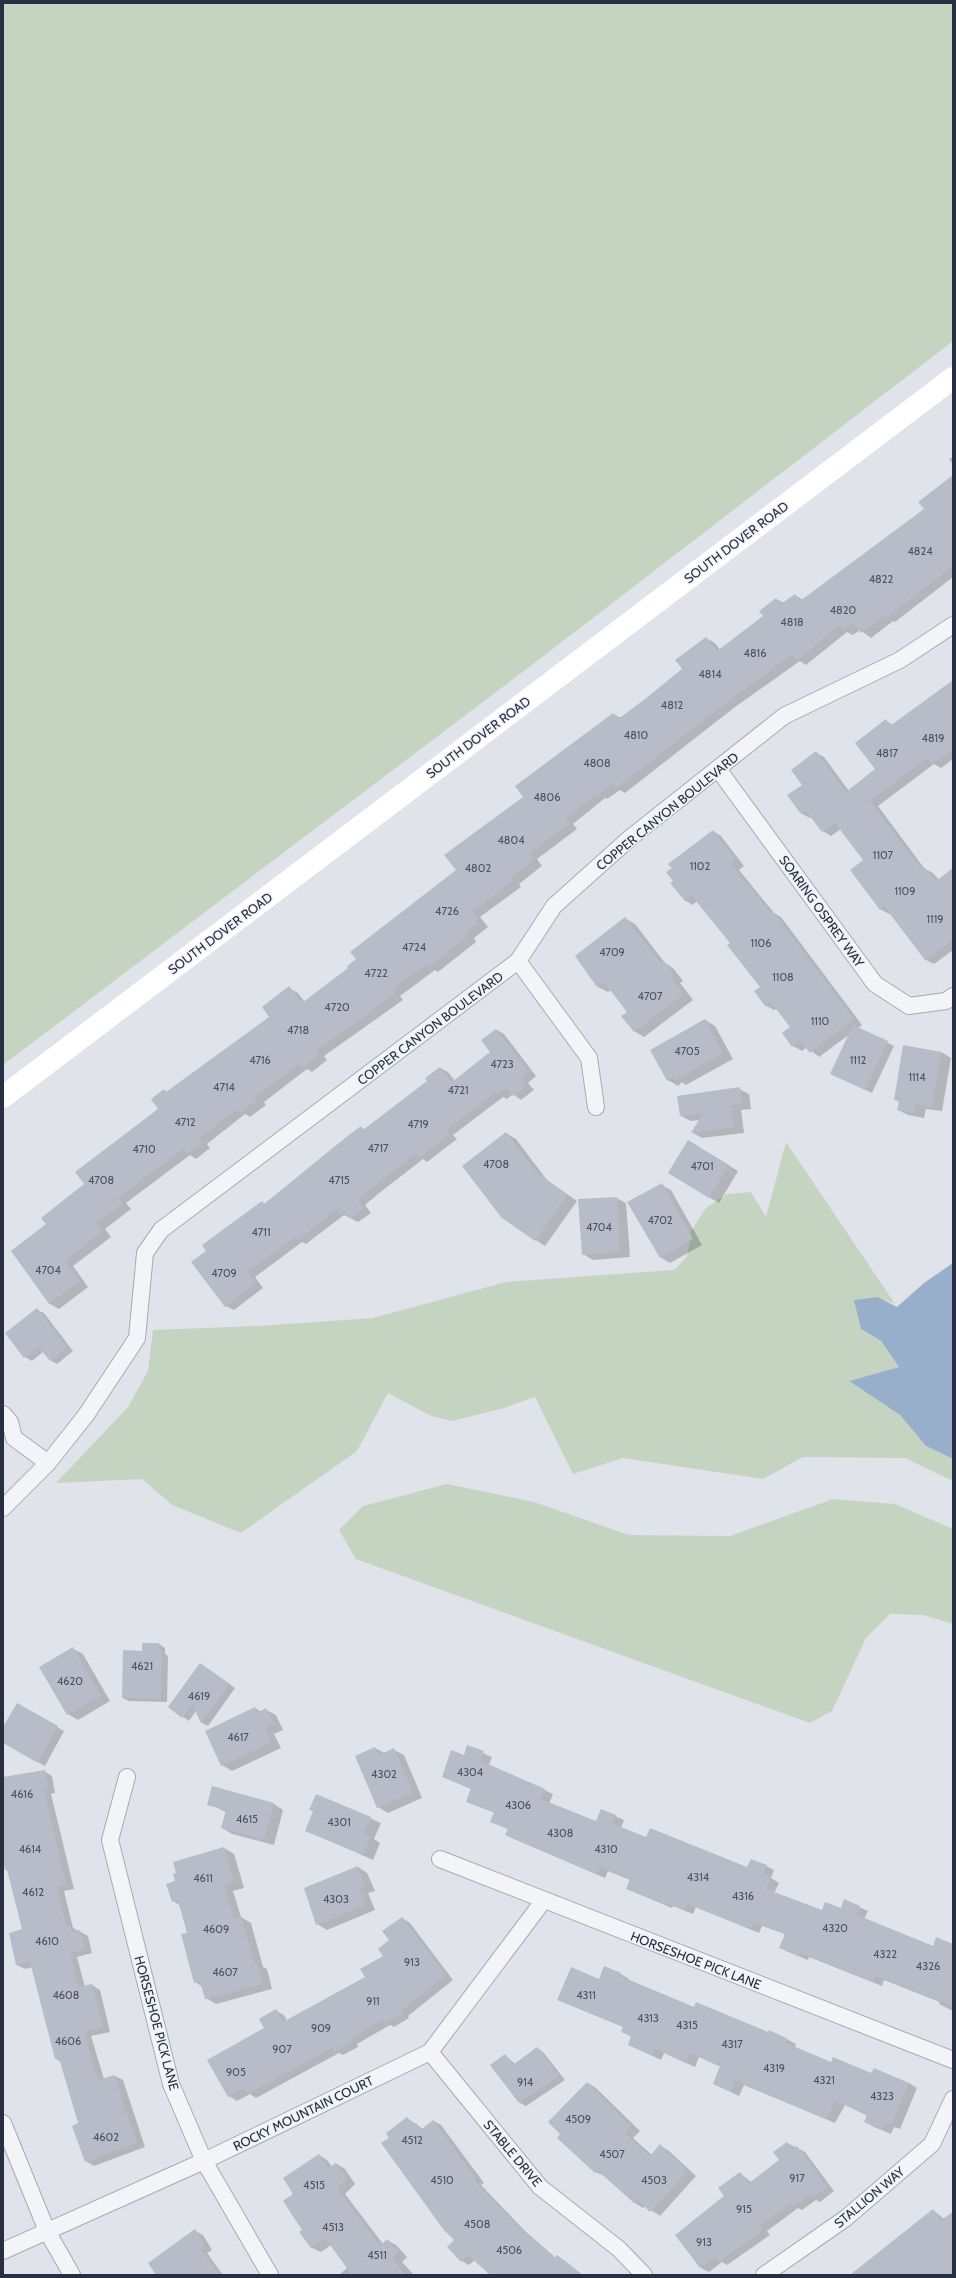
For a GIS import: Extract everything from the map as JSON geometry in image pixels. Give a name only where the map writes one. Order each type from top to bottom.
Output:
[{"type":"street","name":"SOUTH DOVER ROAD","points":[[3,1097],[953,378]]},
{"type":"street","name":"COPPER CANYON BOULEVARD","points":[[3,1508],[48,1463],[86,1415],[137,1338],[145,1253],[161,1230],[518,961],[554,906],[630,838],[784,716],[900,660],[953,625]]},
{"type":"street","name":"SOARING OSPREY WAY","points":[[718,769],[875,984],[909,1006],[946,1001],[953,996]]},
{"type":"street","points":[[518,961],[589,1058],[596,1106]]},
{"type":"street","points":[[3,1414],[10,1422],[9,1439],[48,1463]]},
{"type":"street","name":"HORSESHOE PICK LANE","points":[[127,1777],[110,1840],[171,2084],[204,2161],[270,2275]]},
{"type":"street","name":"HORSESHOE PICK LANE","points":[[440,1859],[953,2060]]},
{"type":"street","name":"ROCKY MOUNTAIN COURT","points":[[3,2251],[204,2161],[430,2052],[544,1900]]},
{"type":"street","name":"STABLE DRIVE","points":[[430,2052],[540,2186],[619,2249],[644,2275]]},
{"type":"street","name":"STALLION WAY","points":[[764,2275],[846,2218],[932,2144],[953,2099]]},
{"type":"street","points":[[3,2123],[47,2231],[72,2275]]},
{"type":"green space","points":[[3,3],[953,3],[953,341],[541,658],[3,1065]]},
{"type":"green space","points":[[786,1142],[895,1304],[878,1297],[861,1329],[881,1341],[899,1367],[849,1381],[900,1415],[926,1446],[953,1459],[953,1481],[905,1458],[803,1457],[763,1479],[623,1458],[573,1474],[535,1397],[504,1408],[452,1421],[431,1416],[388,1393],[357,1451],[241,1533],[172,1505],[142,1479],[56,1483],[128,1407],[148,1371],[153,1330],[259,1326],[373,1318],[506,1282],[674,1270],[687,1257],[691,1231],[706,1208],[727,1194],[751,1192],[766,1217]]},
{"type":"green space","points":[[447,1484],[534,1502],[629,1535],[730,1536],[833,1499],[895,1504],[953,1529],[953,1624],[923,1615],[890,1614],[866,1638],[832,1711],[810,1723],[356,1559],[339,1530],[363,1506]]},
{"type":"water","points":[[953,1263],[953,1459],[926,1446],[900,1415],[849,1381],[899,1367],[881,1341],[861,1329],[854,1300],[878,1297],[897,1307],[924,1283]]},
{"type":"building","points":[[953,475],[953,566],[886,618],[884,616],[861,633],[854,623],[843,631],[839,625],[797,661],[792,655],[726,703],[615,789],[612,784],[598,795],[596,794],[565,819],[569,824],[529,854],[534,860],[511,878],[513,881],[472,912],[479,922],[465,933],[468,936],[429,967],[426,964],[392,990],[395,994],[316,1051],[319,1055],[302,1068],[299,1064],[255,1097],[257,1100],[240,1113],[238,1109],[199,1138],[202,1143],[186,1154],[183,1149],[118,1198],[123,1204],[97,1223],[103,1231],[65,1261],[80,1281],[49,1304],[11,1251],[46,1224],[41,1218],[84,1184],[75,1172],[158,1109],[151,1099],[164,1089],[166,1092],[269,1017],[262,1007],[289,986],[302,1003],[348,968],[347,966],[356,959],[350,952],[456,870],[444,855],[523,797],[515,786],[613,713],[618,719],[644,700],[682,669],[675,660],[706,637],[717,651],[763,616],[759,611],[776,598],[781,604],[795,594],[800,601],[924,509],[918,502]]},
{"type":"building","points":[[953,680],[953,749],[932,764],[927,758],[870,801],[921,869],[924,867],[936,881],[953,868],[953,940],[925,960],[884,906],[880,910],[850,870],[863,860],[835,823],[822,832],[806,811],[801,814],[787,795],[802,785],[791,770],[816,751],[846,792],[875,769],[855,743],[886,719],[890,726]]},
{"type":"building","points":[[713,830],[736,860],[731,864],[770,912],[772,910],[854,1019],[810,1053],[800,1041],[792,1047],[782,1033],[790,1027],[770,1001],[765,1006],[754,991],[760,987],[727,945],[730,943],[691,895],[684,900],[670,883],[673,881],[666,872],[672,868],[668,864]]},
{"type":"building","points":[[625,917],[661,963],[664,961],[674,975],[671,977],[684,994],[634,1032],[621,1016],[627,1012],[604,982],[597,987],[575,956]]},
{"type":"building","points":[[705,1019],[723,1053],[675,1080],[674,1075],[667,1081],[650,1050]]},
{"type":"building","points":[[853,1025],[888,1041],[865,1090],[830,1074]]},
{"type":"building","points":[[496,1029],[529,1072],[521,1078],[526,1086],[513,1096],[507,1088],[498,1095],[496,1092],[446,1130],[450,1134],[419,1158],[416,1154],[370,1189],[358,1200],[364,1208],[350,1218],[344,1211],[340,1214],[337,1209],[298,1240],[295,1237],[248,1272],[256,1283],[225,1307],[191,1262],[206,1251],[202,1245],[262,1201],[264,1204],[361,1126],[363,1130],[427,1081],[425,1078],[440,1067],[452,1082],[490,1052],[481,1040]]},
{"type":"building","points":[[903,1045],[941,1052],[932,1107],[916,1104],[914,1113],[897,1110],[899,1101],[894,1100]]},
{"type":"building","points":[[740,1087],[742,1104],[731,1105],[734,1127],[691,1133],[703,1113],[680,1116],[677,1096]]},
{"type":"building","points":[[506,1132],[537,1173],[567,1195],[535,1241],[501,1217],[462,1166]]},
{"type":"building","points":[[688,1140],[729,1165],[709,1198],[668,1173]]},
{"type":"building","points":[[662,1183],[693,1239],[660,1258],[627,1202]]},
{"type":"building","points":[[617,1197],[620,1252],[582,1255],[578,1199]]},
{"type":"building","points":[[37,1308],[67,1347],[50,1361],[39,1347],[24,1358],[5,1333]]},
{"type":"building","points":[[142,1643],[159,1643],[159,1651],[162,1651],[161,1699],[122,1698],[123,1650],[142,1651]]},
{"type":"building","points":[[73,1647],[101,1696],[67,1715],[39,1667]]},
{"type":"building","points":[[200,1663],[230,1684],[201,1723],[192,1704],[182,1718],[168,1707]]},
{"type":"building","points":[[17,1703],[58,1726],[38,1763],[3,1743],[3,1727]]},
{"type":"building","points":[[255,1707],[258,1713],[266,1708],[274,1724],[265,1728],[272,1742],[221,1766],[205,1731]]},
{"type":"building","points":[[467,1745],[484,1751],[481,1761],[545,1789],[541,1799],[596,1821],[601,1809],[616,1815],[613,1824],[646,1837],[650,1828],[747,1867],[751,1859],[767,1865],[763,1874],[771,1877],[766,1889],[822,1910],[825,1902],[841,1908],[844,1899],[860,1906],[857,1915],[933,1946],[936,1937],[953,1944],[953,2006],[876,1976],[874,1982],[801,1953],[800,1956],[779,1948],[785,1934],[754,1922],[751,1929],[687,1904],[685,1910],[665,1903],[664,1904],[626,1889],[630,1879],[600,1867],[597,1874],[505,1835],[508,1829],[490,1822],[494,1812],[466,1802],[471,1788],[442,1777],[451,1750],[464,1755]]},
{"type":"building","points":[[375,1747],[379,1755],[394,1748],[413,1793],[377,1808],[355,1756]]},
{"type":"building","points":[[45,1770],[48,1789],[44,1790],[66,1884],[57,1887],[66,1925],[70,1925],[72,1932],[80,1930],[85,1949],[70,1953],[78,1987],[92,1984],[103,2027],[84,2032],[98,2080],[115,2075],[137,2143],[85,2162],[72,2126],[78,2123],[59,2058],[55,2059],[30,1962],[16,1965],[9,1933],[22,1929],[7,1870],[5,1870],[3,1860],[3,1777]]},
{"type":"building","points":[[212,1786],[274,1803],[264,1840],[221,1828],[226,1810],[207,1805]]},
{"type":"building","points":[[316,1794],[371,1817],[364,1834],[371,1836],[363,1855],[305,1831],[313,1811],[309,1810]]},
{"type":"building","points":[[224,1847],[234,1882],[224,1885],[234,1919],[241,1916],[254,1963],[257,1962],[263,1984],[205,1999],[200,1981],[194,1983],[181,1934],[187,1933],[178,1900],[172,1902],[166,1884],[175,1881],[173,1874],[176,1873],[173,1862]]},
{"type":"building","points":[[358,1866],[365,1885],[359,1888],[366,1905],[316,1925],[304,1888]]},
{"type":"building","points":[[402,1917],[446,1975],[401,2011],[402,2014],[385,2023],[383,2020],[349,2039],[351,2042],[334,2052],[332,2048],[248,2094],[244,2088],[228,2097],[207,2060],[264,2028],[259,2019],[276,2009],[283,2022],[365,1977],[360,1969],[383,1956],[378,1949],[389,1940],[382,1931]]},
{"type":"building","points":[[604,1966],[621,1973],[620,1976],[694,2007],[696,2002],[768,2032],[769,2030],[788,2039],[786,2043],[831,2062],[833,2057],[871,2073],[874,2068],[909,2083],[891,2125],[885,2123],[882,2130],[864,2122],[867,2115],[836,2101],[826,2119],[735,2081],[731,2092],[713,2084],[720,2066],[690,2053],[686,2063],[655,2049],[653,2056],[628,2045],[631,2036],[621,2032],[623,2027],[557,2000],[571,1967],[599,1979]]},
{"type":"building","points":[[537,2047],[559,2076],[519,2103],[490,2065],[505,2054],[513,2065]]},
{"type":"building","points":[[587,2082],[631,2126],[625,2133],[650,2156],[660,2144],[688,2171],[650,2212],[638,2200],[634,2203],[597,2170],[595,2173],[557,2138],[560,2134],[548,2122]]},
{"type":"building","points":[[407,2117],[414,2125],[416,2123],[421,2130],[433,2120],[476,2178],[474,2180],[517,2225],[555,2258],[557,2255],[583,2275],[490,2275],[468,2255],[461,2262],[447,2247],[454,2240],[443,2229],[381,2143],[389,2138],[386,2133]]},
{"type":"building","points":[[787,2142],[793,2149],[797,2146],[827,2187],[812,2198],[809,2195],[794,2207],[791,2203],[760,2226],[763,2230],[746,2243],[719,2262],[715,2257],[700,2268],[675,2235],[724,2196],[718,2188],[740,2172],[749,2183],[779,2160],[773,2152]]},
{"type":"building","points":[[319,2154],[329,2168],[336,2163],[347,2179],[337,2188],[380,2246],[387,2239],[399,2252],[392,2258],[406,2275],[352,2275],[325,2238],[311,2248],[299,2232],[302,2230],[283,2201],[293,2194],[283,2178]]},
{"type":"building","points":[[933,2209],[941,2220],[953,2212],[953,2275],[850,2275]]},
{"type":"building","points":[[195,2229],[206,2246],[200,2249],[220,2275],[156,2275],[148,2263]]}]
